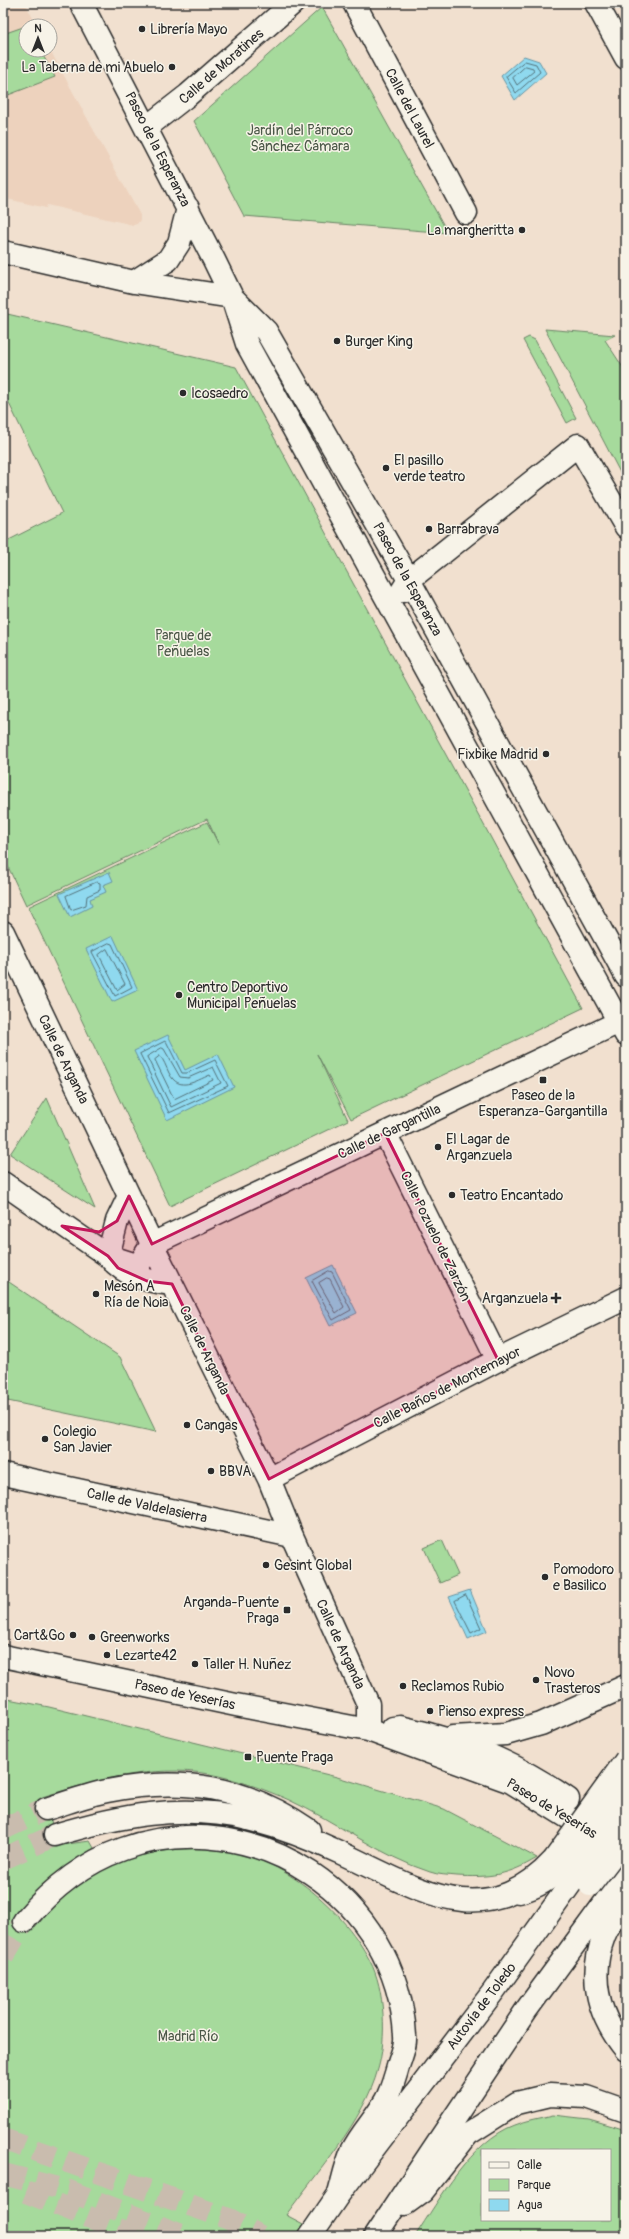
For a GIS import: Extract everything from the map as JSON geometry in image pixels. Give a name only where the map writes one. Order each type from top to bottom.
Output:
[{"type":"main road","name":"Paseo de la Esperanza","points":[[81,3],[147,127],[232,297],[246,344],[539,876],[624,1025]]},
{"type":"main road","name":"Calle de Moratines","points":[[147,127],[188,95],[293,3]]},
{"type":"main road","name":"Calle del Laurel","points":[[354,3],[466,213]]},
{"type":"main road","points":[[596,3],[626,58]]},
{"type":"main road","points":[[134,282],[168,260],[180,243],[188,208]]},
{"type":"main road","points":[[3,252],[134,282],[232,297]]},
{"type":"main road","name":"Paseo de la Esperanza","points":[[232,297],[266,331],[409,580],[626,976]]},
{"type":"main road","points":[[391,606],[409,580],[578,445],[626,527]]},
{"type":"main road","points":[[539,876],[560,878],[569,872]]},
{"type":"main road","name":"Calle de Arganda","points":[[3,932],[152,1244],[268,1479],[292,1536],[368,1704],[368,1730]]},
{"type":"main road","name":"Calle de Gargantilla","points":[[152,1244],[385,1133],[624,1025]]},
{"type":"main road","name":"Calle Pozuelo de Zarzón","points":[[385,1133],[498,1360]]},
{"type":"main road","points":[[3,1183],[62,1226],[108,1256],[133,1264],[140,1263],[152,1244]]},
{"type":"main road","points":[[108,1256],[117,1221],[129,1196]]},
{"type":"main road","points":[[62,1226],[99,1232],[117,1221]]},
{"type":"main road","points":[[108,1256],[118,1268],[147,1281],[172,1284]]},
{"type":"main road","name":"Calle Baños de Montemayor","points":[[268,1479],[498,1360],[626,1298]]},
{"type":"main road","name":"Calle de Valdelasierra","points":[[3,1474],[292,1536]]},
{"type":"main road","name":"Paseo de Yeserías","points":[[3,1656],[236,1705],[368,1730],[512,1782],[625,1846]]},
{"type":"main road","points":[[442,1736],[476,1737],[513,1732],[541,1724],[626,1686]]},
{"type":"main road","name":"Paseo de Yeserías","points":[[368,1730],[400,1727],[442,1736],[508,1763],[537,1778],[625,1846]]},
{"type":"main road","points":[[571,1872],[626,1760]]},
{"type":"main road","points":[[571,1872],[626,1782]]},
{"type":"main road","points":[[46,1809],[106,1791],[140,1786],[182,1784],[219,1789],[249,1797],[279,1810],[343,1853]]},
{"type":"main road","name":"Autovía de Toledo","points":[[310,2236],[336,2198],[493,1992],[571,1872],[626,1806]]},
{"type":"main road","points":[[55,1835],[120,1817],[151,1812],[211,1813],[247,1819],[280,1828],[343,1853],[399,1882],[431,1893],[460,1900],[482,1900],[510,1894],[531,1882],[571,1872],[625,1846]]},
{"type":"main road","points":[[24,1922],[57,1887],[80,1870],[102,1858],[144,1843],[180,1837],[219,1838],[254,1846],[285,1857],[317,1876],[335,1891],[368,1927],[383,1953],[393,1975],[402,2011],[406,2038],[388,2096],[352,2152],[336,2198]]},
{"type":"main road","points":[[626,1874],[618,1901],[604,1935],[598,1959],[596,1984],[602,2014],[617,2039],[626,2050]]},
{"type":"main road","points":[[381,2228],[527,2009],[618,1901]]},
{"type":"main road","points":[[381,2228],[423,2191],[468,2134],[517,2103],[550,2095],[586,2097],[626,2111]]},
{"type":"highlighted area","points":[[385,1133],[498,1360],[269,1479],[172,1284],[147,1281],[118,1268],[108,1256],[62,1226],[99,1232],[117,1221],[129,1196],[152,1244]]},
{"type":"shaded area","points":[[3,3],[25,3],[33,18],[18,18],[18,58],[54,58],[140,215],[140,220],[137,224],[133,225],[47,205],[46,208],[3,198]]},
{"type":"green space","name":"Jardín del Párroco Sánchez Cámara","points":[[322,7],[448,233],[244,216],[194,121]]},
{"type":"green space","points":[[18,29],[18,58],[44,58],[55,77],[3,97],[3,34]]},
{"type":"green space","name":"Parque de Peñuelas","points":[[3,313],[236,367],[583,1008],[351,1119],[317,1054],[348,1120],[170,1206],[28,907],[207,822],[219,845],[207,819],[26,905],[3,856],[3,543],[62,513],[3,391]]},
{"type":"green space","points":[[545,329],[615,335],[605,340],[626,372],[626,484]]},
{"type":"green space","points":[[529,337],[535,340],[576,418],[567,423],[523,340]]},
{"type":"green space","points":[[47,1098],[95,1209],[10,1154]]},
{"type":"green space","points":[[3,1278],[120,1357],[156,1432],[3,1400]]},
{"type":"green space","points":[[442,1540],[458,1575],[440,1583],[424,1548]]},
{"type":"green space","name":"Madrid Río","points":[[3,1698],[49,1707],[337,1777],[444,1809],[537,1858],[508,1872],[489,1876],[457,1876],[433,1873],[394,1857],[307,1809],[270,1792],[229,1779],[188,1771],[167,1771],[124,1776],[83,1785],[42,1797],[60,1845],[90,1841],[94,1848],[52,1877],[23,1904],[15,1915],[35,1928],[63,1895],[98,1872],[128,1859],[152,1853],[178,1849],[203,1848],[228,1850],[253,1857],[278,1868],[301,1883],[322,1900],[341,1919],[357,1940],[370,1961],[379,1985],[383,2014],[383,2043],[378,2069],[362,2108],[351,2127],[286,2215],[326,2236],[3,2236]]},
{"type":"green space","points":[[553,2115],[589,2119],[626,2130],[626,2236],[415,2236],[446,2189],[471,2157],[484,2144],[499,2133],[529,2120]]},
{"type":"water","points":[[524,56],[539,61],[546,73],[515,100],[501,76]]},
{"type":"water","points":[[109,872],[113,881],[103,885],[106,892],[90,899],[92,906],[70,917],[59,894]]},
{"type":"water","points":[[113,936],[138,990],[112,1002],[86,949]]},
{"type":"water","points":[[168,1035],[185,1070],[218,1054],[234,1087],[167,1120],[134,1051]]},
{"type":"water","points":[[333,1265],[357,1313],[330,1326],[306,1278]]},
{"type":"water","points":[[470,1590],[487,1631],[468,1639],[449,1597]]},
{"type":"tunnel","points":[[3,1829],[46,1809]]},
{"type":"tunnel","points":[[3,1859],[55,1835]]},
{"type":"tunnel","points":[[3,1957],[24,1921]]},
{"type":"tunnel","points":[[3,2139],[229,2219],[260,2236]]},
{"type":"tunnel","points":[[3,2174],[69,2191],[184,2236]]},
{"type":"tunnel","points":[[26,2192],[136,2236]]},
{"type":"place","name":"Librería Mayo","points":[[142,29]]},
{"type":"place","name":"La Taberna de mi Abuelo","points":[[172,67]]},
{"type":"place","name":"La margheritta","points":[[522,230]]},
{"type":"place","name":"Burger King","points":[[337,341]]},
{"type":"place","name":"Icosaedro","points":[[183,393]]},
{"type":"place","name":"El pasillo verde teatro","points":[[386,468]]},
{"type":"place","name":"Barrabrava","points":[[429,529]]},
{"type":"place","name":"Fixbike Madrid","points":[[546,754]]},
{"type":"place","name":"Centro Deportivo Municipal Peñuelas","points":[[179,995]]},
{"type":"place","name":"Paseo de la Esperanza-Gargantilla","points":[[543,1080]]},
{"type":"place","name":"El Lagar de Arganzuela","points":[[438,1147]]},
{"type":"place","name":"Teatro Encantado","points":[[452,1195]]},
{"type":"place","name":"Mesón A Ría de Noia","points":[[96,1294]]},
{"type":"place","name":"Arganzuela","points":[[556,1298]]},
{"type":"place","name":"Cangas","points":[[187,1425]]},
{"type":"place","name":"Colegio San Javier","points":[[45,1439]]},
{"type":"place","name":"BBVA","points":[[211,1471]]},
{"type":"place","name":"Gesint Global","points":[[266,1565]]},
{"type":"place","name":"Pomodoro e Basilico","points":[[545,1577]]},
{"type":"place","name":"Arganda-Puente Praga","points":[[287,1610]]},
{"type":"place","name":"Cart&Go","points":[[73,1635]]},
{"type":"place","name":"Greenworks","points":[[92,1637]]},
{"type":"place","name":"Lezarte42","points":[[107,1655]]},
{"type":"place","name":"Taller H. Nuñez","points":[[195,1664]]},
{"type":"place","name":"Novo Trasteros","points":[[536,1680]]},
{"type":"place","name":"Reclamos Rubio","points":[[403,1686]]},
{"type":"place","name":"Pienso express","points":[[430,1711]]},
{"type":"place","name":"Puente Praga","points":[[248,1757]]}]
